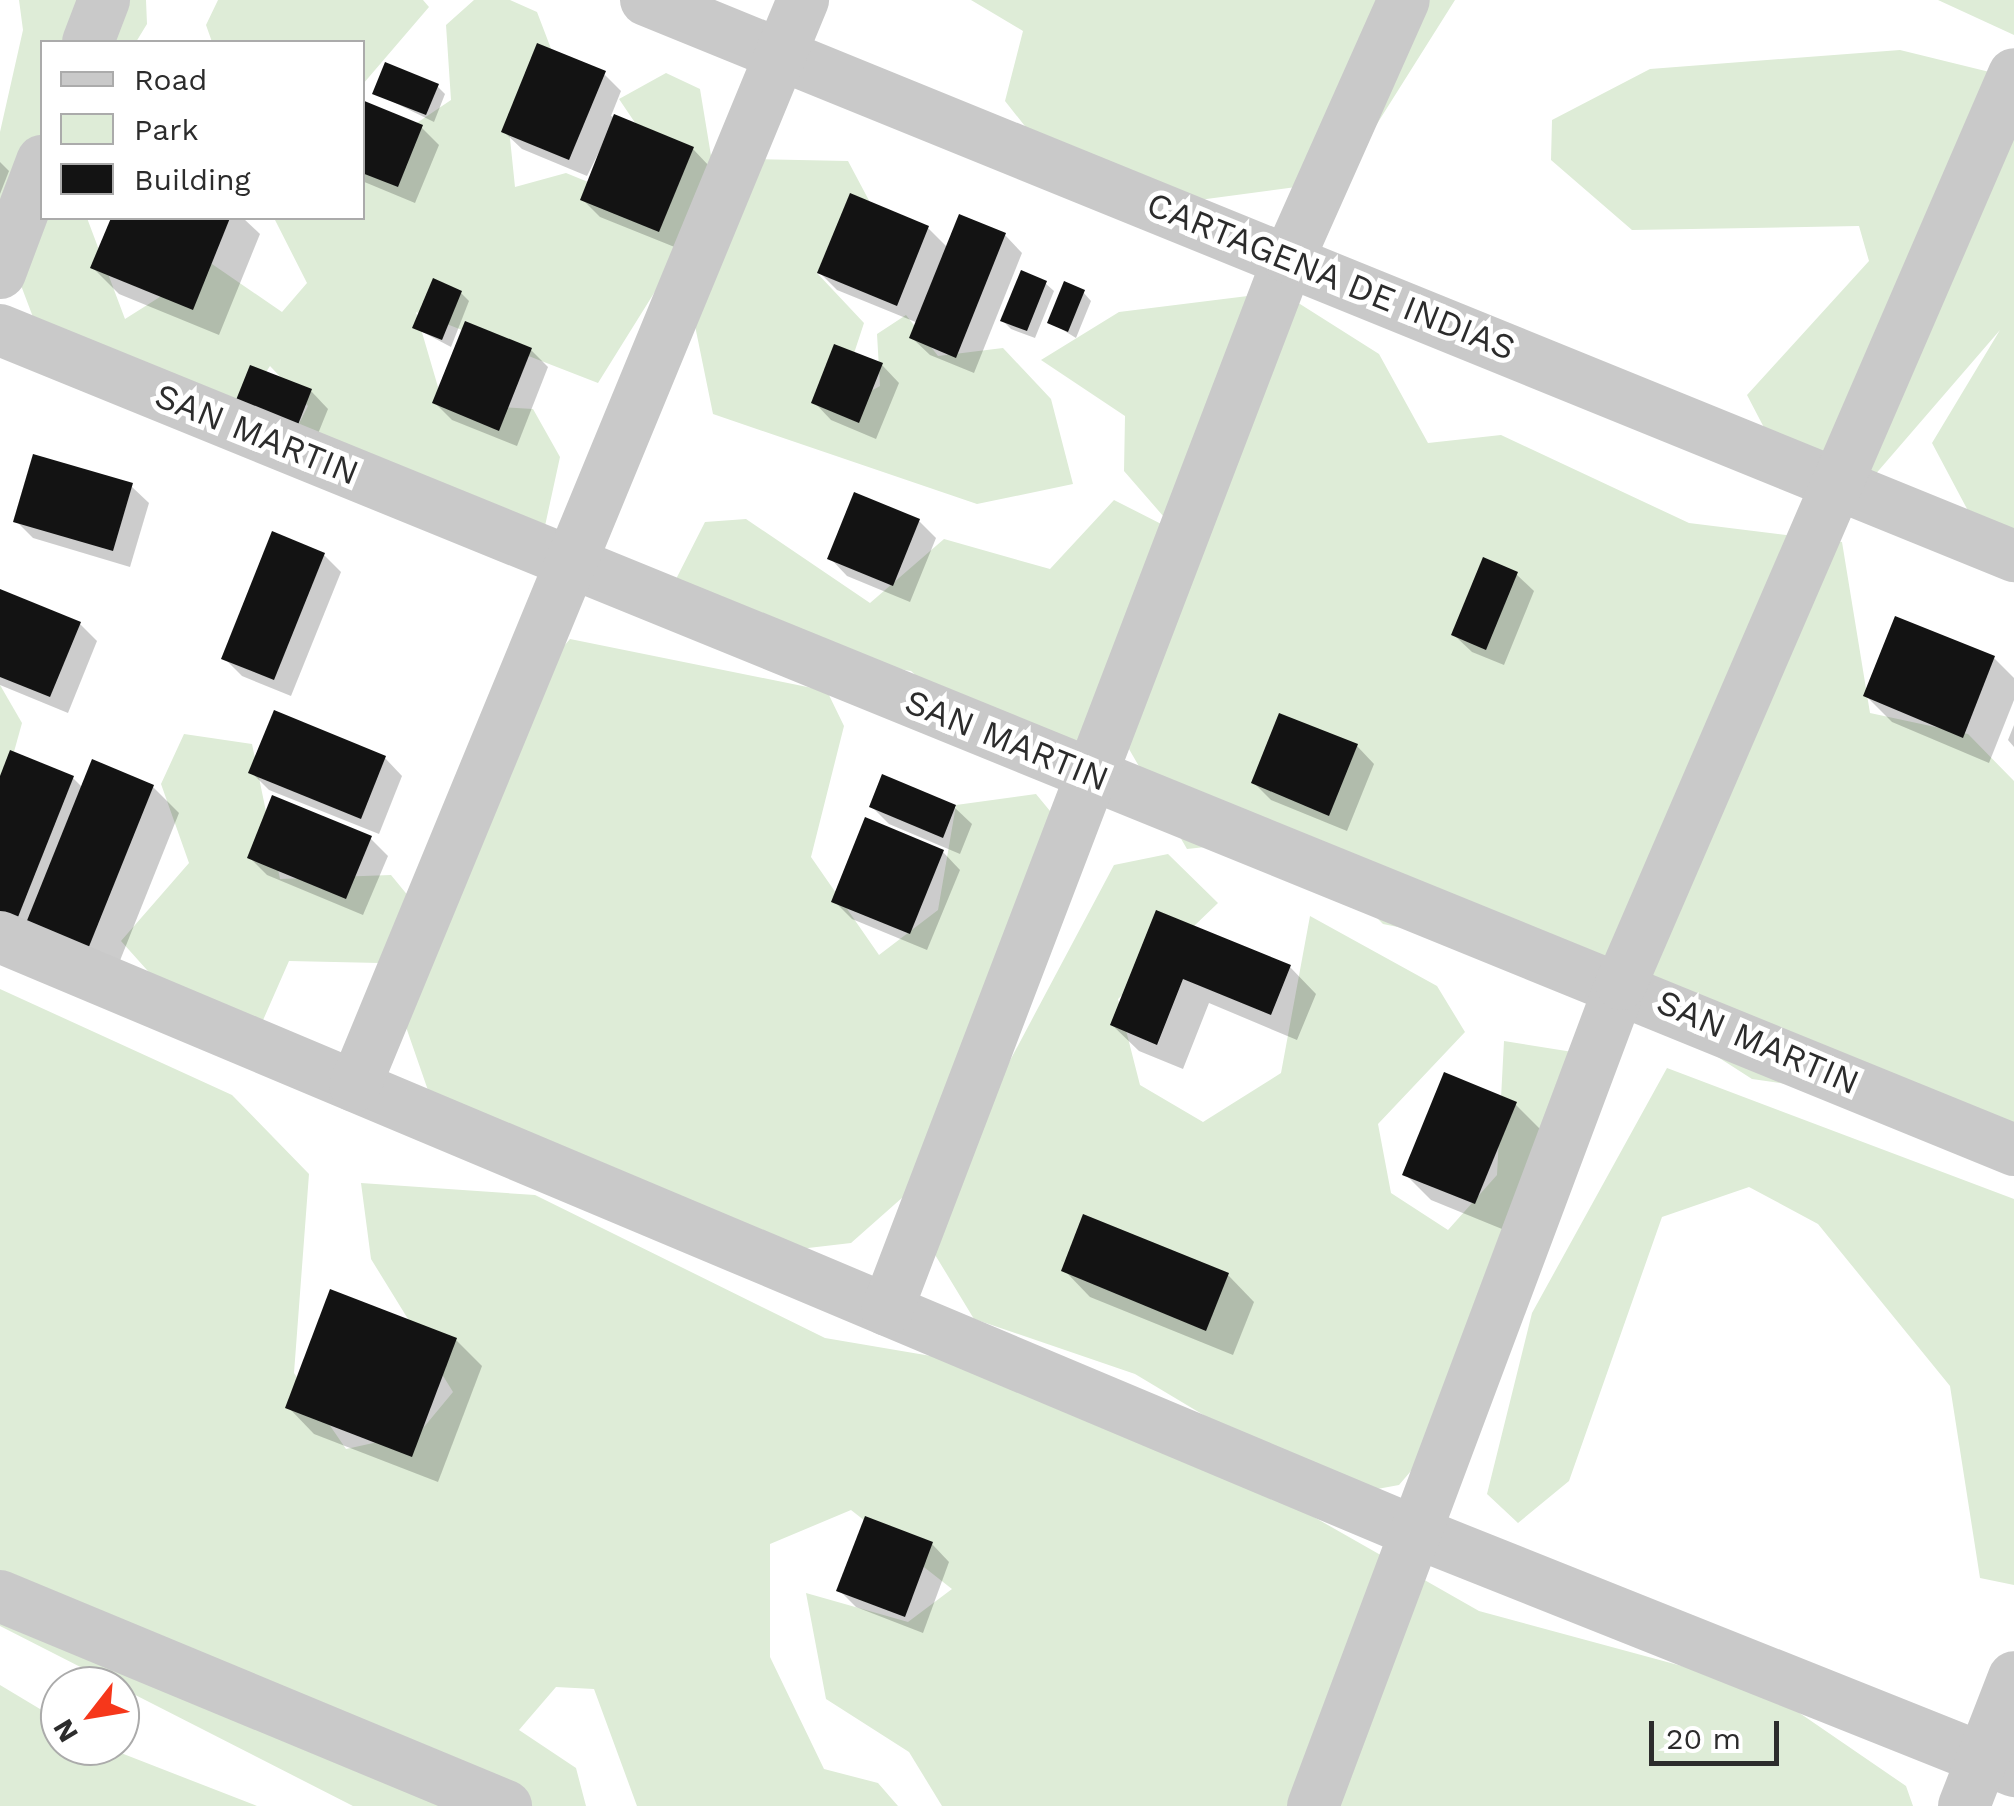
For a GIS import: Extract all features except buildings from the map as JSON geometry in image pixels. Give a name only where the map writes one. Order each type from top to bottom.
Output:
[{"type":"street","points":[[89,40],[104,0]]},
{"type":"street","name":"CARTAGENA DE INDIAS","points":[[646,0],[1290,258],[2014,556]]},
{"type":"street","points":[[356,1086],[802,0]]},
{"type":"street","points":[[888,1310],[1290,258],[1404,0]]},
{"type":"street","points":[[1313,1806],[1420,1534],[1620,984],[1833,481],[2014,74]]},
{"type":"street","points":[[0,273],[40,166]]},
{"type":"street","name":"SAN MARTIN","points":[[0,330],[1090,774],[1620,984],[2014,1150]]},
{"type":"street","points":[[0,936],[1420,1534],[1987,1779],[2014,1677]]},
{"type":"street","points":[[0,1596],[506,1806]]},
{"type":"green space","points":[[19,0],[146,0],[147,24],[137,40],[40,40],[40,220],[88,220],[125,319],[212,264],[282,312],[307,283],[275,220],[365,220],[365,158],[451,100],[446,25],[474,0],[510,0],[537,12],[558,67],[508,119],[515,187],[566,173],[664,213],[675,182],[619,99],[666,73],[700,89],[717,192],[598,383],[416,312],[443,404],[533,409],[560,457],[545,526],[285,451],[308,406],[270,366],[222,439],[50,362],[0,230],[0,132],[23,30]]},
{"type":"green space","points":[[218,0],[423,0],[429,7],[365,82],[365,40],[211,40],[206,25]]},
{"type":"green space","points":[[971,0],[1455,0],[1341,181],[1199,200],[1028,130],[1005,101],[1023,31]]},
{"type":"green space","points":[[1938,0],[2014,0],[2014,35]]},
{"type":"green space","points":[[1900,50],[2014,78],[2014,571],[1999,569],[1932,443],[2000,330],[1867,484],[1797,491],[1747,395],[1869,261],[1859,226],[1632,230],[1551,160],[1552,120],[1650,69]]},
{"type":"green space","points":[[755,159],[848,161],[873,208],[817,273],[864,323],[835,411],[880,386],[877,334],[906,315],[938,356],[1003,348],[1051,399],[1073,484],[977,504],[713,414],[682,262]]},
{"type":"green space","points":[[1281,292],[1379,354],[1428,443],[1501,435],[1689,523],[1842,542],[1870,713],[1968,734],[2014,781],[2014,1170],[1862,1095],[1752,1079],[1570,962],[1383,924],[1297,837],[1187,849],[1122,737],[994,748],[911,671],[749,645],[672,587],[705,522],[746,519],[870,603],[944,539],[1050,569],[1114,500],[1177,532],[1124,471],[1125,416],[1041,360],[1119,312]]},
{"type":"green space","points":[[570,639],[827,691],[844,726],[811,857],[879,955],[938,910],[956,805],[1036,794],[1083,851],[929,1174],[851,1243],[791,1250],[431,1099],[398,1004],[506,713]]},
{"type":"green space","points":[[0,685],[22,723],[7,777],[0,780]]},
{"type":"green space","points":[[184,734],[252,744],[280,879],[391,875],[414,903],[380,963],[289,961],[253,1043],[198,1027],[121,941],[189,863],[161,784]]},
{"type":"green space","points":[[1168,854],[1218,903],[1118,999],[1140,1085],[1203,1122],[1281,1073],[1310,916],[1437,986],[1465,1032],[1378,1124],[1391,1193],[1448,1230],[1497,1175],[1504,1041],[1579,1053],[1470,1402],[1399,1485],[1339,1496],[1135,1374],[974,1319],[920,1230],[1114,865]]},
{"type":"green space","points":[[0,989],[232,1095],[309,1174],[294,1373],[346,1449],[419,1433],[453,1392],[371,1259],[361,1183],[535,1195],[825,1338],[1073,1380],[1479,1611],[1763,1688],[1906,1786],[1913,1806],[942,1806],[909,1752],[826,1699],[806,1593],[908,1622],[952,1589],[851,1510],[770,1544],[770,1657],[824,1769],[878,1783],[898,1806],[637,1806],[594,1689],[556,1687],[519,1730],[576,1768],[586,1806],[353,1806],[140,1697],[140,1666],[78,1666],[0,1626]]},
{"type":"green space","points":[[1667,1068],[2014,1199],[2014,1585],[1980,1578],[1950,1386],[1818,1224],[1749,1187],[1662,1217],[1569,1481],[1518,1523],[1487,1494],[1532,1313]]},
{"type":"green space","points":[[0,1685],[40,1709],[40,1766],[140,1766],[140,1760],[257,1806],[0,1806]]}]
